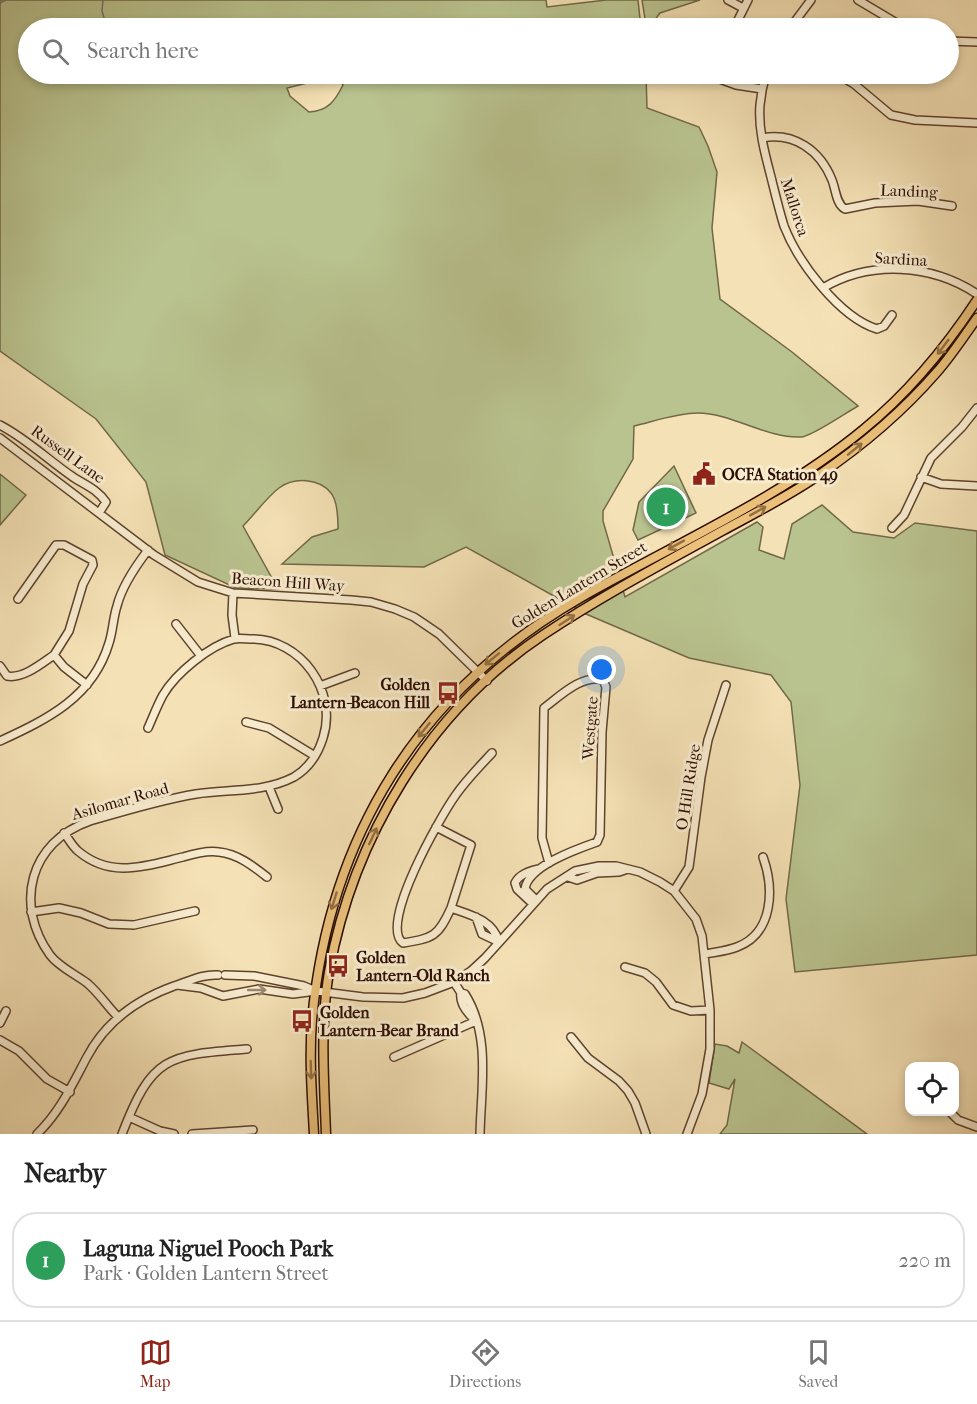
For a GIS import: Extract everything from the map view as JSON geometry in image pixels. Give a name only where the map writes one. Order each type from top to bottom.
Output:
[{"type":"main road","name":"Golden Lantern Street","points":[[314,1134],[311,1059],[316,991],[334,898],[363,827],[408,750],[477,671],[526,633],[578,600],[727,518],[806,471],[865,429],[935,357],[977,300]]},
{"type":"main road","name":"Golden Lantern Street","points":[[326,1134],[323,1037],[327,992],[344,910],[357,871],[383,815],[397,790],[443,724],[508,661],[542,636],[807,483],[839,461],[882,427],[938,371],[977,318]]},
{"type":"street","points":[[728,0],[743,8]]},
{"type":"street","points":[[738,18],[748,0]]},
{"type":"street","points":[[798,18],[811,0]]},
{"type":"street","points":[[858,0],[888,18]]},
{"type":"street","points":[[959,42],[977,42]]},
{"type":"street","points":[[733,84],[762,89]]},
{"type":"street","name":"Mallorca","points":[[763,84],[760,105],[762,138],[784,225],[798,254],[823,288],[847,313],[877,329],[884,326],[892,315]]},
{"type":"street","points":[[854,84],[891,116],[915,120],[977,123]]},
{"type":"street","name":"Landing","points":[[762,138],[780,136],[809,148],[826,168],[839,205],[845,209],[875,202],[918,201],[952,206]]},
{"type":"street","name":"Sardina","points":[[823,288],[849,274],[883,269],[926,272],[945,278],[977,294]]},
{"type":"street","points":[[892,528],[904,514],[931,458],[976,411]]},
{"type":"street","name":"Russell Lane","points":[[0,425],[17,434],[73,477],[99,492],[106,502],[99,513]]},
{"type":"street","name":"Beacon Hill Way","points":[[0,438],[148,550],[198,582],[233,594],[351,600],[389,607],[414,617],[432,628],[487,681]]},
{"type":"street","points":[[921,477],[941,484],[977,486]]},
{"type":"street","points":[[0,666],[6,676],[12,677],[36,667],[54,655],[69,631],[83,584],[93,565],[92,560],[64,545],[56,544],[18,599]]},
{"type":"street","points":[[0,741],[54,714],[87,685],[109,643],[117,606],[127,581],[148,550]]},
{"type":"street","points":[[148,728],[164,693],[201,656],[235,638],[232,615],[233,594]]},
{"type":"street","points":[[176,624],[201,656]]},
{"type":"street","name":"Asilomar Road","points":[[118,1017],[88,984],[52,958],[40,939],[31,912],[30,888],[38,865],[64,833],[74,826],[193,795],[269,787],[295,776],[306,768],[315,756],[325,731],[327,717],[326,704],[320,686],[310,666],[283,646],[262,639],[235,638]]},
{"type":"street","points":[[54,655],[64,667],[87,685]]},
{"type":"street","points":[[320,686],[355,673]]},
{"type":"street","name":"Westgate","points":[[535,902],[517,889],[515,883],[517,878],[531,870],[539,869],[549,863],[567,852],[597,842],[600,835],[602,732],[606,687],[603,680],[595,678],[570,688],[544,708],[542,838],[549,863]]},
{"type":"street","name":"O Hill Ridge","points":[[674,891],[689,867],[706,749],[726,685]]},
{"type":"street","points":[[246,722],[269,728],[315,756]]},
{"type":"street","points":[[436,827],[471,845],[444,925],[432,937],[401,943],[397,932],[404,897],[420,857],[436,827],[463,785],[492,753]]},
{"type":"street","points":[[269,787],[278,809]]},
{"type":"street","points":[[64,833],[76,850],[94,863],[116,869],[140,867],[191,855],[218,852],[247,861],[267,877]]},
{"type":"street","points":[[705,954],[736,948],[752,938],[763,923],[768,912],[770,891],[769,874],[764,857]]},
{"type":"street","points":[[177,985],[201,988],[223,996],[260,989],[293,994],[316,991],[383,998],[403,998],[425,993],[454,982],[478,964],[547,889],[568,877],[577,880],[597,873],[626,870],[640,872],[674,891],[696,920],[702,936],[710,1010],[710,1048],[702,1094],[687,1134]]},
{"type":"street","points":[[31,912],[59,908],[81,913],[109,924],[134,926],[195,911]]},
{"type":"street","points":[[451,908],[485,922],[495,932],[499,942]]},
{"type":"street","points":[[476,917],[484,935],[499,942]]},
{"type":"street","points":[[480,928],[485,922]]},
{"type":"street","points":[[625,967],[645,973],[656,982],[673,1005],[691,1011],[710,1010]]},
{"type":"street","points":[[37,1134],[57,1112],[70,1092],[88,1055],[100,1037],[118,1017],[145,998],[191,978],[222,975],[254,975],[304,986],[316,991]]},
{"type":"street","points":[[454,982],[461,993],[460,997],[467,1014],[476,1021],[482,1048],[480,1134]]},
{"type":"street","points":[[0,1023],[6,1011]]},
{"type":"street","points":[[394,1057],[476,1021]]},
{"type":"street","points":[[571,1037],[588,1058],[628,1091],[635,1103],[646,1134]]},
{"type":"street","points":[[0,1040],[19,1051],[47,1078],[70,1092]]},
{"type":"street","points":[[122,1134],[143,1087],[168,1062],[190,1054],[247,1049]]},
{"type":"street","points":[[954,1116],[958,1120],[977,1126]]},
{"type":"street","points":[[129,1117],[160,1131],[174,1134]]},
{"type":"street","points":[[192,1134],[253,1130]]},
{"type":"green space","points":[[0,0],[546,0],[547,7],[606,0],[638,0],[640,18],[18,18],[18,84],[303,84],[287,88],[290,96],[309,112],[321,110],[330,104],[342,84],[646,84],[647,108],[699,127],[717,172],[712,228],[720,299],[792,352],[858,406],[821,429],[801,437],[788,437],[723,417],[698,413],[674,416],[634,426],[633,459],[603,511],[603,521],[625,597],[757,522],[763,527],[759,550],[784,559],[792,524],[822,505],[853,532],[894,538],[915,523],[977,531],[977,955],[795,972],[786,899],[800,785],[791,702],[771,675],[689,658],[586,614],[466,547],[424,567],[282,564],[312,537],[338,529],[337,510],[333,496],[326,488],[313,482],[299,481],[285,484],[270,496],[243,526],[278,589],[236,588],[165,555],[146,482],[96,419],[0,351]]},
{"type":"green space","points":[[642,0],[700,0],[660,13],[656,18],[645,18]]},
{"type":"green space","points":[[674,466],[696,513],[638,540],[633,530],[639,502]]},
{"type":"green space","points":[[0,474],[26,495],[0,525]]},
{"type":"green space","points":[[742,1042],[867,1134],[720,1134],[727,1125],[735,1079],[729,1089],[709,1083],[715,1044],[727,1046],[739,1053]]},
{"type":"waterway","points":[[0,3],[6,0]]},
{"type":"waterway","points":[[103,0],[104,18]]},
{"type":"place","name":"OCFA Station 49","points":[[704,474]]},
{"type":"place","name":"Laguna Niguel Pooch Park","points":[[666,507]]},
{"type":"place","name":"Golden Lantern-Beacon Hill","points":[[448,693]]},
{"type":"place","name":"Golden Lantern-Old Ranch","points":[[338,966]]},
{"type":"place","name":"Golden Lantern-Bear Brand","points":[[302,1021]]}]
